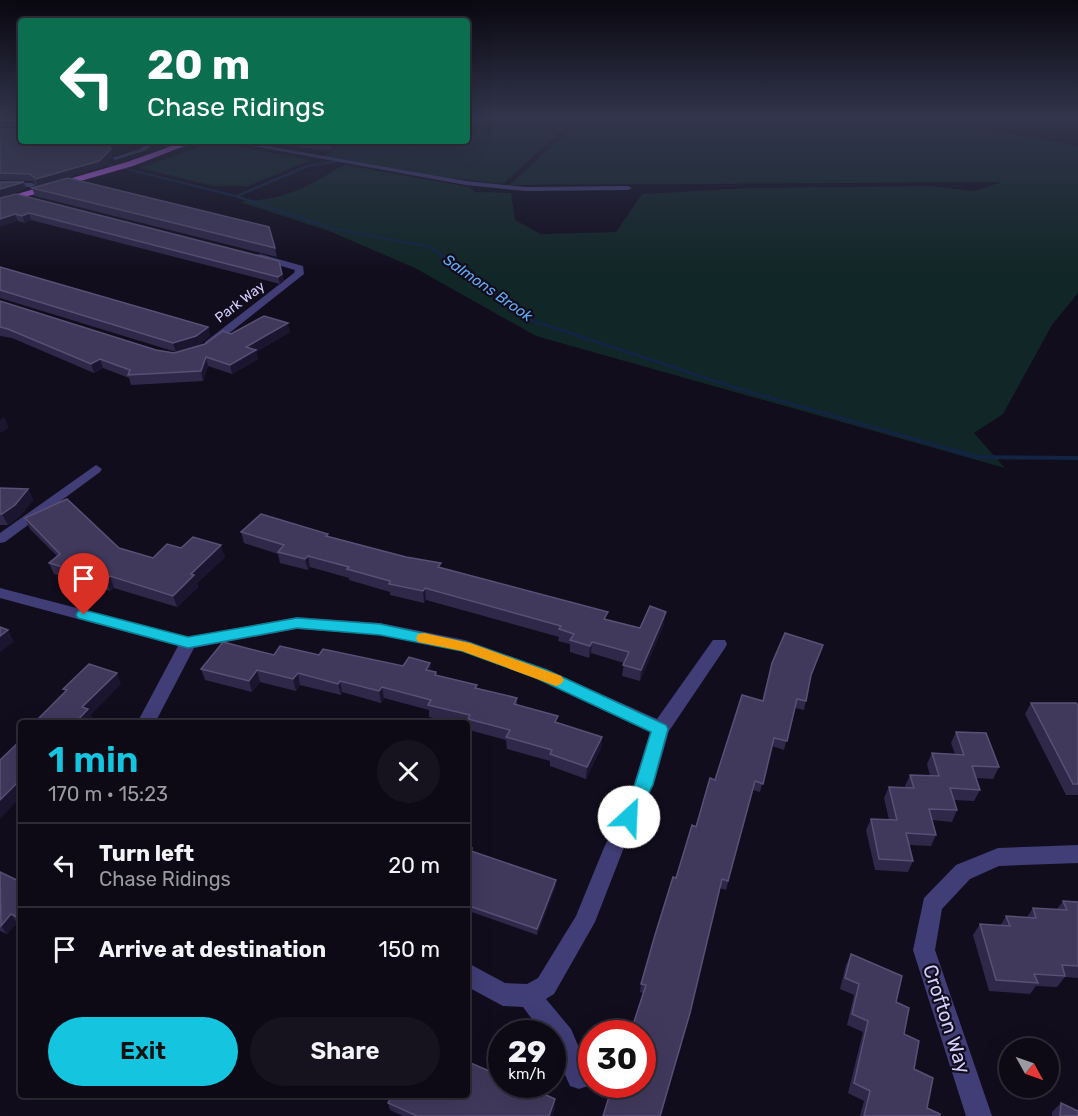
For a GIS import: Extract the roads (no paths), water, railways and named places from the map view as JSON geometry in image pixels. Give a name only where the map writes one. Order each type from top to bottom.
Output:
[{"type":"main road","points":[[0,202],[114,169]]},
{"type":"street","points":[[0,184],[32,185]]},
{"type":"street","points":[[19,196],[39,202]]},
{"type":"street","name":"Park Way","points":[[203,349],[296,279],[300,268],[245,253]]},
{"type":"street","points":[[0,592],[188,643],[297,623],[380,629],[465,646],[553,679],[660,729]]},
{"type":"street","points":[[148,720],[188,643]]},
{"type":"street","points":[[470,976],[503,994],[529,996],[546,986],[584,922],[613,850],[644,784],[660,729],[719,644]]},
{"type":"street","name":"Crofton Way","points":[[978,1116],[924,950],[932,905],[963,872],[998,857],[1078,854]]},
{"type":"street","points":[[529,996],[562,1038],[578,1075]]},
{"type":"lane","points":[[389,169],[466,183],[526,189],[628,188]]},
{"type":"lane","points":[[0,539],[96,469]]},
{"type":"waterway","name":"Salmons Brook","points":[[126,169],[236,196]]},
{"type":"waterway","points":[[236,196],[301,169]]},
{"type":"waterway","name":"Salmons Brook","points":[[236,196],[331,228],[430,247],[528,319],[736,388],[976,457],[1078,458]]}]
